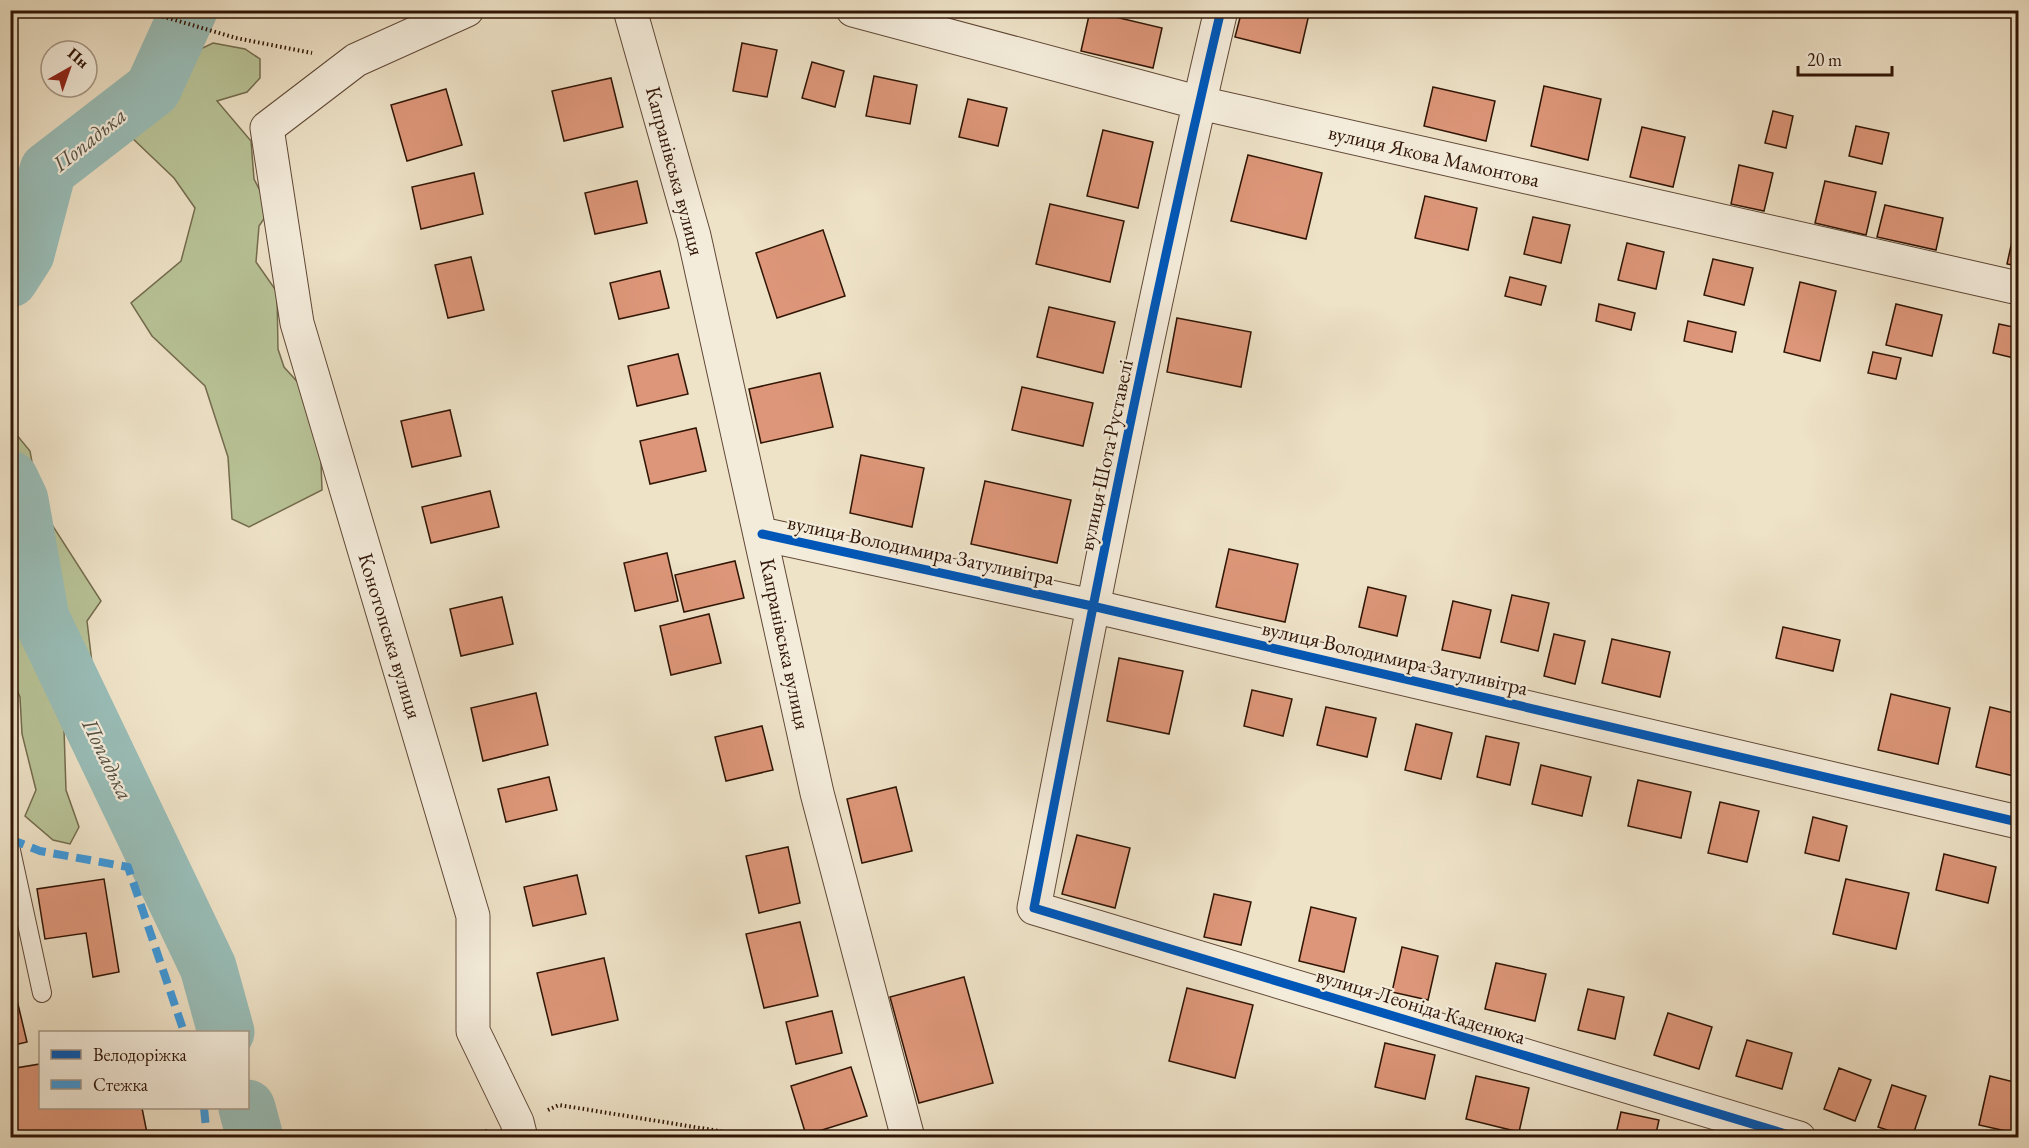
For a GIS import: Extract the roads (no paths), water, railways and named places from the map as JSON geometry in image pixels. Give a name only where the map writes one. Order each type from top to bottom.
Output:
[{"type":"street","name":"Конотопська вулиця","points":[[467,10],[356,60],[267,128],[297,323],[473,916],[473,1031],[519,1130]]},
{"type":"street","name":"Капранівська вулиця","points":[[630,10],[694,236],[762,534],[817,793],[908,1137]]},
{"type":"street","name":"вулиця Якова Мамонтова","points":[[853,10],[1200,103],[2019,288]]},
{"type":"street","name":"вулиця Шота Руставелі","points":[[1034,908],[1092,606],[1221,10]]},
{"type":"street","name":"вулиця Володимира Затуливітра","points":[[762,534],[1092,606],[2019,822]]},
{"type":"street","name":"вулиця Леоніда Каденюка","points":[[1034,908],[1799,1137]]},
{"type":"lane","points":[[10,846],[42,993]]},
{"type":"waterway","name":"Попадька","points":[[10,279],[26,254],[48,170],[153,89],[189,10]]},
{"type":"waterway","name":"Попадька","points":[[10,479],[20,500],[41,618],[208,967],[226,1031]]},
{"type":"waterway","name":"Попадька","points":[[247,1109],[255,1138]]}]
